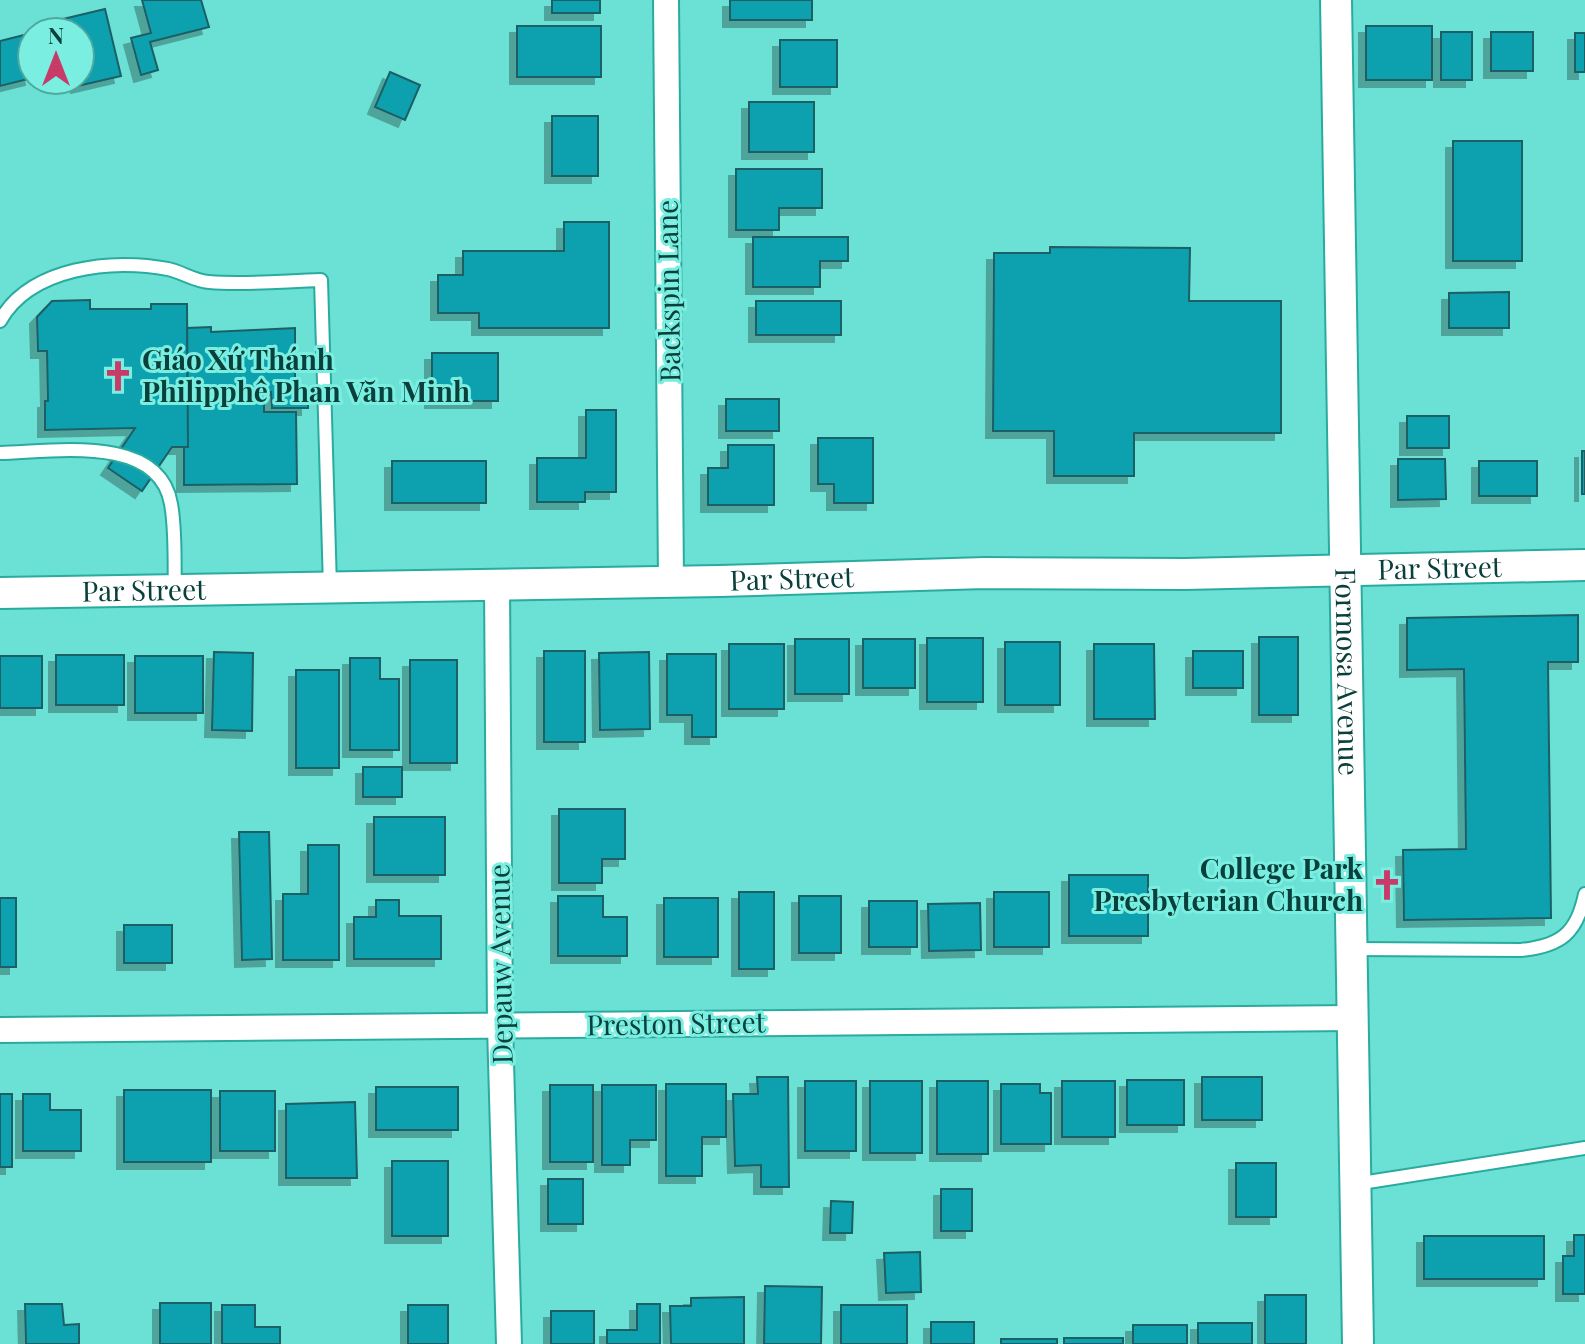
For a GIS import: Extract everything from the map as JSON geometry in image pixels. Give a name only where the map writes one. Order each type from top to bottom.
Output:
[{"type":"street","name":"Backspin Lane","points":[[666,0],[671,581]]},
{"type":"street","name":"Formosa Avenue","points":[[1336,0],[1358,1344]]},
{"type":"street","name":"Par Street","points":[[0,593],[985,573],[1185,574],[1585,565]]},
{"type":"street","name":"Depauw Avenue","points":[[497,584],[500,1026],[509,1344]]},
{"type":"street","name":"Preston Street","points":[[0,1030],[1353,1018]]},
{"type":"lane","points":[[0,321],[6,310],[39,284],[65,273],[99,268],[151,267],[210,282],[321,280],[330,587]]},
{"type":"lane","points":[[0,453],[103,451],[129,455],[143,463],[162,481],[172,505],[175,590]]},
{"type":"lane","points":[[1352,949],[1544,948],[1560,940],[1574,926],[1585,894]]},
{"type":"lane","points":[[1355,1184],[1585,1148]]},
{"type":"building","points":[[142,0],[201,0],[209,27],[150,42],[158,70],[141,75],[131,38],[151,33]]},
{"type":"building","points":[[552,0],[600,0],[600,13],[552,13]]},
{"type":"building","points":[[730,0],[812,0],[812,20],[730,20]]},
{"type":"building","points":[[105,9],[121,76],[96,82],[96,16],[76,16]]},
{"type":"building","points":[[517,26],[601,26],[601,77],[517,77]]},
{"type":"building","points":[[1366,26],[1432,26],[1432,80],[1366,80]]},
{"type":"building","points":[[1441,32],[1472,32],[1472,80],[1441,80]]},
{"type":"building","points":[[1491,32],[1533,32],[1533,71],[1491,71]]},
{"type":"building","points":[[1575,33],[1585,33],[1585,72],[1575,72]]},
{"type":"building","points":[[16,37],[16,82],[0,86],[0,41]]},
{"type":"building","points":[[780,40],[837,40],[837,87],[780,87]]},
{"type":"building","points":[[390,72],[420,85],[405,120],[375,107]]},
{"type":"building","points":[[749,102],[814,102],[814,152],[749,152]]},
{"type":"building","points":[[552,116],[598,116],[598,176],[552,176]]},
{"type":"building","points":[[1453,141],[1522,141],[1522,261],[1453,261]]},
{"type":"building","points":[[736,169],[822,169],[822,208],[779,208],[779,230],[736,230]]},
{"type":"building","points":[[564,222],[609,222],[609,328],[479,328],[479,313],[438,313],[438,275],[463,275],[463,251],[564,251]]},
{"type":"building","points":[[753,237],[848,237],[848,261],[820,261],[820,287],[753,287]]},
{"type":"building","points":[[1050,247],[1190,248],[1189,301],[1281,301],[1281,433],[1134,433],[1134,476],[1054,476],[1054,431],[993,431],[994,253],[1050,253]]},
{"type":"building","points":[[1509,292],[1509,328],[1449,328],[1449,293]]},
{"type":"building","name":"Giáo Xứ Thánh Philipphê Phan Văn Minh","points":[[90,300],[90,309],[151,309],[151,304],[187,304],[188,447],[172,447],[142,491],[108,468],[135,428],[45,430],[47,351],[38,351],[37,317],[52,301]]},
{"type":"building","points":[[756,301],[841,301],[841,335],[756,335]]},
{"type":"building","points":[[211,327],[211,332],[295,328],[295,390],[282,390],[282,394],[308,394],[308,408],[272,408],[271,392],[264,393],[264,412],[296,412],[297,484],[184,485],[184,447],[188,447],[187,328]]},
{"type":"building","points":[[432,353],[498,353],[498,401],[432,401]]},
{"type":"building","points":[[726,399],[779,399],[779,431],[726,431]]},
{"type":"building","points":[[586,410],[616,410],[616,492],[585,492],[585,502],[537,502],[537,458],[586,458]]},
{"type":"building","points":[[1407,416],[1449,416],[1449,448],[1407,448]]},
{"type":"building","points":[[818,438],[873,438],[873,503],[834,503],[834,484],[818,484]]},
{"type":"building","points":[[728,445],[774,445],[774,505],[708,505],[708,468],[728,468]]},
{"type":"building","points":[[1582,451],[1585,451],[1585,494],[1582,494]]},
{"type":"building","points":[[1398,459],[1445,459],[1446,499],[1398,500]]},
{"type":"building","points":[[392,461],[486,461],[486,503],[392,503]]},
{"type":"building","points":[[1479,461],[1537,461],[1537,496],[1479,496]]},
{"type":"building","points":[[1578,615],[1578,662],[1548,662],[1551,918],[1404,920],[1403,850],[1466,849],[1464,669],[1407,670],[1407,618]]},
{"type":"building","points":[[1259,637],[1298,637],[1298,715],[1259,715]]},
{"type":"building","points":[[927,638],[983,638],[983,702],[927,702]]},
{"type":"building","points":[[795,639],[849,639],[849,694],[795,694]]},
{"type":"building","points":[[863,639],[915,639],[915,688],[863,688]]},
{"type":"building","points":[[1005,642],[1060,642],[1060,705],[1005,705]]},
{"type":"building","points":[[729,644],[784,644],[784,709],[729,709]]},
{"type":"building","points":[[1094,644],[1154,644],[1155,719],[1094,719]]},
{"type":"building","points":[[544,651],[585,651],[585,742],[544,742]]},
{"type":"building","points":[[1193,651],[1243,651],[1243,688],[1193,688]]},
{"type":"building","points":[[214,652],[253,653],[252,731],[212,730]]},
{"type":"building","points":[[649,652],[650,729],[600,730],[599,653]]},
{"type":"building","points":[[667,654],[716,654],[716,737],[692,737],[692,715],[667,715]]},
{"type":"building","points":[[56,655],[124,655],[124,705],[56,705]]},
{"type":"building","points":[[0,656],[42,656],[42,708],[0,708]]},
{"type":"building","points":[[135,656],[203,656],[203,713],[135,713]]},
{"type":"building","points":[[350,658],[380,658],[380,679],[399,679],[399,750],[350,750]]},
{"type":"building","points":[[410,660],[457,660],[457,763],[410,763]]},
{"type":"building","points":[[296,670],[339,670],[339,768],[296,768]]},
{"type":"building","points":[[363,767],[402,767],[402,797],[363,797]]},
{"type":"building","points":[[559,809],[625,809],[625,859],[602,859],[602,883],[559,883]]},
{"type":"building","points":[[374,817],[445,817],[445,875],[374,875]]},
{"type":"building","points":[[239,832],[269,832],[272,959],[242,960]]},
{"type":"building","points":[[308,845],[339,845],[339,960],[283,960],[283,894],[308,894]]},
{"type":"building","points":[[1069,875],[1148,875],[1148,936],[1069,936]]},
{"type":"building","points":[[739,892],[774,892],[774,969],[739,969]]},
{"type":"building","points":[[994,892],[1049,892],[1049,947],[994,947]]},
{"type":"building","points":[[558,896],[603,896],[603,917],[627,917],[627,956],[558,956]]},
{"type":"building","points":[[799,896],[841,896],[841,953],[799,953]]},
{"type":"building","points":[[0,898],[16,898],[16,967],[0,967]]},
{"type":"building","points":[[664,898],[718,898],[718,957],[664,957]]},
{"type":"building","points":[[376,900],[399,900],[399,916],[441,916],[441,959],[354,959],[354,917],[376,917]]},
{"type":"building","points":[[869,901],[917,901],[917,947],[869,947]]},
{"type":"building","points":[[980,903],[981,950],[929,951],[928,904]]},
{"type":"building","points":[[124,925],[172,925],[172,963],[124,963]]},
{"type":"building","points":[[757,1077],[788,1077],[789,1187],[761,1187],[761,1165],[735,1166],[733,1094],[758,1094]]},
{"type":"building","points":[[1202,1077],[1262,1077],[1262,1120],[1202,1120]]},
{"type":"building","points":[[1127,1080],[1184,1080],[1184,1125],[1127,1125]]},
{"type":"building","points":[[805,1081],[856,1081],[856,1151],[805,1151]]},
{"type":"building","points":[[870,1081],[922,1081],[922,1153],[870,1153]]},
{"type":"building","points":[[937,1081],[988,1081],[988,1154],[937,1154]]},
{"type":"building","points":[[1062,1081],[1115,1081],[1115,1137],[1062,1137]]},
{"type":"building","points":[[666,1084],[726,1084],[726,1137],[702,1137],[702,1176],[666,1176]]},
{"type":"building","points":[[1001,1084],[1040,1084],[1040,1093],[1051,1093],[1051,1144],[1001,1144]]},
{"type":"building","points":[[550,1085],[593,1085],[593,1162],[550,1162]]},
{"type":"building","points":[[602,1085],[656,1085],[656,1140],[630,1140],[630,1165],[602,1165]]},
{"type":"building","points":[[376,1087],[458,1087],[458,1130],[376,1130]]},
{"type":"building","points":[[124,1090],[211,1090],[211,1162],[124,1162]]},
{"type":"building","points":[[220,1091],[275,1091],[275,1151],[220,1151]]},
{"type":"building","points":[[0,1094],[12,1094],[12,1167],[0,1167]]},
{"type":"building","points":[[23,1094],[50,1094],[50,1110],[81,1110],[81,1151],[23,1151]]},
{"type":"building","points":[[355,1102],[357,1178],[286,1178],[286,1104]]},
{"type":"building","points":[[392,1161],[448,1161],[448,1236],[392,1236]]},
{"type":"building","points":[[1236,1163],[1276,1163],[1276,1217],[1236,1217]]},
{"type":"building","points":[[548,1179],[583,1179],[583,1224],[548,1224]]},
{"type":"building","points":[[941,1189],[972,1189],[972,1231],[941,1231]]},
{"type":"building","points":[[831,1201],[853,1202],[852,1233],[830,1233]]},
{"type":"building","points":[[1574,1235],[1585,1235],[1585,1294],[1563,1294],[1563,1256],[1574,1256]]},
{"type":"building","points":[[1424,1236],[1544,1236],[1544,1279],[1424,1279]]},
{"type":"building","points":[[920,1252],[921,1292],[886,1293],[884,1253]]},
{"type":"building","points":[[765,1286],[822,1287],[821,1344],[764,1344]]},
{"type":"building","points":[[1265,1295],[1306,1295],[1306,1344],[1265,1344]]},
{"type":"building","points":[[744,1297],[744,1344],[671,1344],[670,1306],[691,1306],[691,1298]]},
{"type":"building","points":[[160,1303],[211,1303],[211,1344],[160,1344]]},
{"type":"building","points":[[25,1304],[62,1304],[64,1325],[79,1324],[79,1344],[26,1344]]},
{"type":"building","points":[[637,1304],[660,1304],[660,1344],[607,1344],[607,1330],[637,1330]]},
{"type":"building","points":[[222,1305],[255,1305],[255,1327],[280,1327],[280,1344],[222,1344]]},
{"type":"building","points":[[408,1305],[448,1305],[448,1344],[408,1344]]},
{"type":"building","points":[[841,1305],[907,1305],[907,1344],[841,1344]]},
{"type":"building","points":[[551,1311],[594,1311],[594,1344],[551,1344]]},
{"type":"building","points":[[931,1322],[974,1322],[974,1344],[931,1344]]},
{"type":"building","points":[[1198,1323],[1252,1323],[1252,1344],[1198,1344]]},
{"type":"building","points":[[1133,1325],[1187,1325],[1187,1344],[1133,1344]]},
{"type":"building","points":[[1064,1338],[1123,1338],[1123,1344],[1064,1344]]},
{"type":"building","points":[[1001,1339],[1057,1339],[1057,1344],[1001,1344]]},
{"type":"place","name":"Giáo Xứ Thánh Philipphê Phan Văn Minh","points":[[118,376]]},
{"type":"place","name":"College Park Presbyterian Church","points":[[1387,885]]}]
